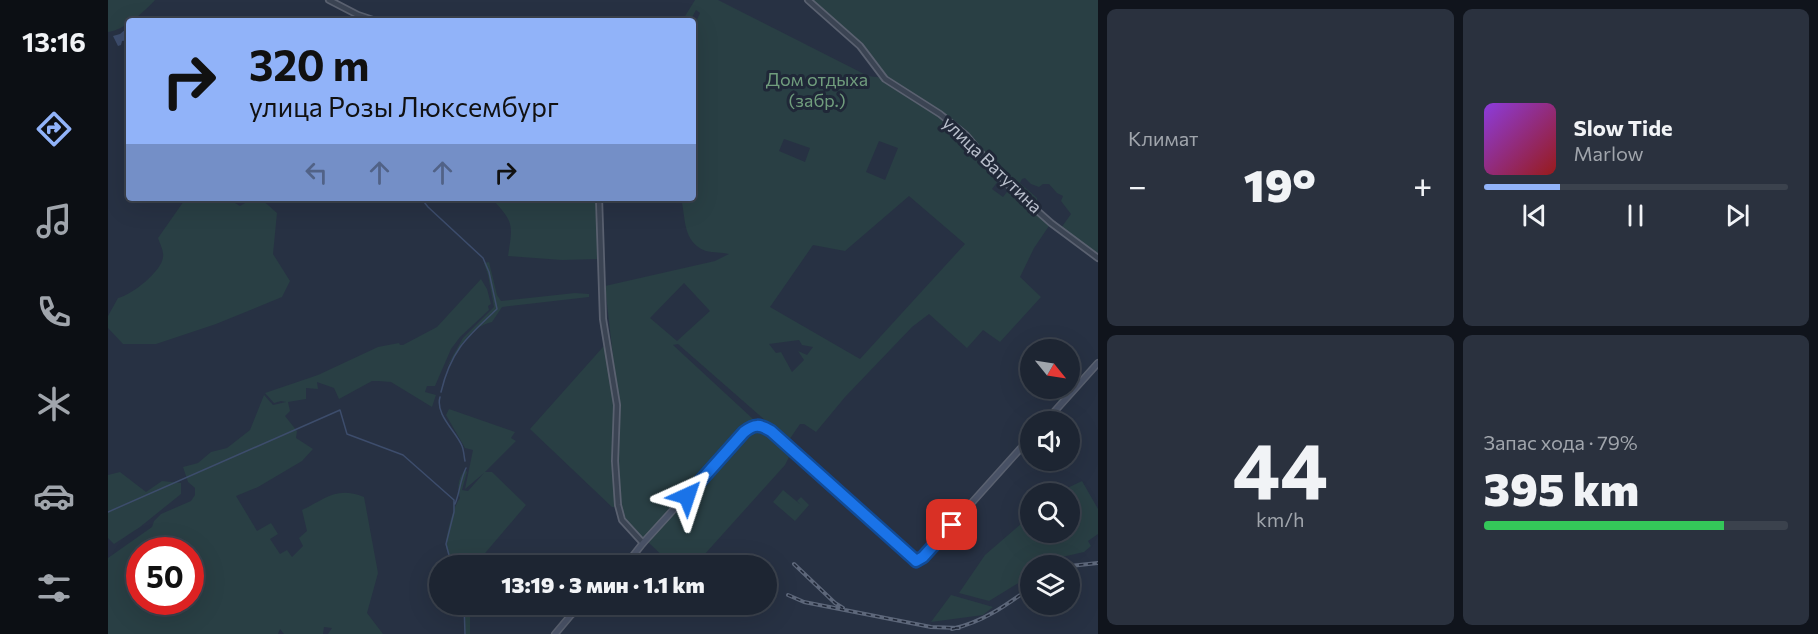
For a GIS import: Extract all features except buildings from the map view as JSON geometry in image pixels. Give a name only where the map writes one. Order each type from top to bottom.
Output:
[{"type":"main road","points":[[1055,411],[1098,363]]},
{"type":"main road","points":[[634,555],[744,432],[754,425],[763,426],[771,431],[916,561],[923,557],[1020,449]]},
{"type":"main road","points":[[555,634],[571,615]]},
{"type":"street","points":[[329,0],[367,18]]},
{"type":"street","name":"улица Ватутина","points":[[808,0],[860,46],[887,80],[940,114],[966,135],[1006,183],[1098,258]]},
{"type":"street","points":[[599,201],[603,319],[617,405],[615,461],[618,505],[622,520],[643,543]]},
{"type":"green space","points":[[108,0],[155,0],[136,18],[126,18],[126,25],[108,32]]},
{"type":"green space","name":"Дом отдыха (забр.)","points":[[695,0],[718,0],[868,76],[884,78],[868,56],[808,0],[1098,0],[1098,255],[1061,228],[1071,214],[1061,201],[1063,196],[1049,184],[1039,187],[1031,184],[1025,178],[1022,179],[1020,183],[1037,198],[1037,201],[1035,204],[1027,199],[1051,223],[1034,248],[1020,277],[1041,297],[1000,342],[983,330],[967,348],[929,314],[912,327],[845,397],[816,432],[800,424],[787,443],[791,447],[785,465],[704,555],[662,555],[648,542],[648,538],[745,434],[755,426],[765,426],[766,421],[678,344],[673,345],[753,419],[753,423],[741,430],[643,540],[626,524],[622,514],[617,462],[620,419],[605,286],[715,261],[729,254],[706,251],[693,242],[686,229],[682,201],[696,201],[696,22],[700,13],[696,10],[692,18],[684,18]],"holes":[[[784,139],[810,148],[805,162],[779,151]],[[879,141],[898,148],[885,180],[866,172]],[[983,157],[1011,187],[1003,197],[992,189],[998,181]],[[909,196],[965,244],[860,359],[770,307],[813,245],[845,251]],[[684,283],[710,311],[677,341],[650,318]],[[799,340],[802,345],[813,347],[807,355],[798,351],[804,360],[792,372],[781,352],[776,353],[769,344]]]},
{"type":"green space","points":[[184,201],[232,201],[240,206],[250,201],[262,201],[277,213],[273,254],[290,281],[282,297],[216,324],[156,344],[123,344],[108,328],[108,316],[118,298],[138,287],[158,269],[163,255],[158,238]]},
{"type":"green space","points":[[494,201],[597,201],[599,259],[562,260],[508,256],[511,230],[504,213]]},
{"type":"green space","points":[[489,262],[497,295],[501,301],[575,293],[589,294],[589,297],[502,307],[492,322],[470,334],[446,368],[463,338],[494,307],[484,263]]},
{"type":"green space","points":[[481,279],[487,289],[491,304],[488,306],[489,310],[460,337],[451,349],[435,386],[427,386],[425,392],[436,395],[432,407],[391,382],[372,381],[339,399],[334,388],[317,382],[318,389],[306,388],[306,399],[288,402],[290,411],[285,416],[297,431],[296,438],[313,449],[302,461],[258,487],[236,496],[257,531],[271,523],[278,534],[270,539],[280,554],[287,550],[292,557],[303,546],[299,538],[307,531],[302,510],[338,493],[364,497],[378,573],[367,613],[383,634],[328,634],[332,628],[324,627],[323,634],[284,634],[280,629],[278,634],[108,634],[108,558],[126,545],[126,615],[204,615],[204,537],[138,537],[152,527],[161,514],[191,501],[195,495],[195,488],[188,482],[183,467],[198,463],[211,452],[227,448],[250,430],[264,395],[273,405],[286,402],[274,403],[265,393],[318,375],[378,347],[399,343],[403,345],[437,327]]},
{"type":"green space","points":[[606,346],[615,405],[613,448],[617,507],[612,507],[530,429]]},
{"type":"green space","points":[[449,409],[515,432],[511,438],[516,441],[485,472],[492,472],[526,505],[484,555],[448,554],[447,535],[450,521],[460,498],[458,487],[461,476],[465,470],[467,472],[462,490],[468,491],[484,473],[465,489],[473,450],[465,448],[446,415]]},
{"type":"green space","points":[[120,472],[146,492],[162,481],[181,483],[181,494],[140,527],[114,544],[108,538],[108,475]]},
{"type":"green space","points":[[1082,481],[1098,509],[1098,534],[1088,541],[1091,546],[1084,552],[1071,555],[1020,555],[1020,582],[989,601],[959,593],[985,555],[1020,525],[1020,543],[1080,543],[1080,483],[1078,483]]},
{"type":"green space","points":[[783,490],[801,505],[797,501],[801,497],[809,505],[795,521],[773,502]]},
{"type":"green space","points":[[951,595],[993,607],[983,615],[931,622]]},
{"type":"green space","points":[[464,615],[470,615],[470,634],[465,634]]},
{"type":"water","points":[[126,29],[126,40],[122,41],[118,46],[113,36]]},
{"type":"waterway","points":[[423,201],[483,258],[489,272],[497,309],[477,328],[455,355],[441,392]]},
{"type":"waterway","points":[[440,397],[440,410],[462,446],[465,461]]},
{"type":"waterway","points":[[108,512],[340,410],[347,434],[403,455],[454,500],[454,512],[446,544],[449,555]]},
{"type":"waterway","points":[[455,504],[466,468]]},
{"type":"waterway","points":[[464,615],[465,634]]},
{"type":"railway","points":[[1080,565],[1098,563]]},
{"type":"railway","points":[[794,564],[843,608]]},
{"type":"railway","points":[[788,595],[804,602],[931,627],[959,628]]},
{"type":"railway","points":[[952,629],[984,618],[1020,595]]},
{"type":"route","points":[[687,496],[744,432],[758,425],[771,431],[916,561],[923,557],[952,525]]}]
